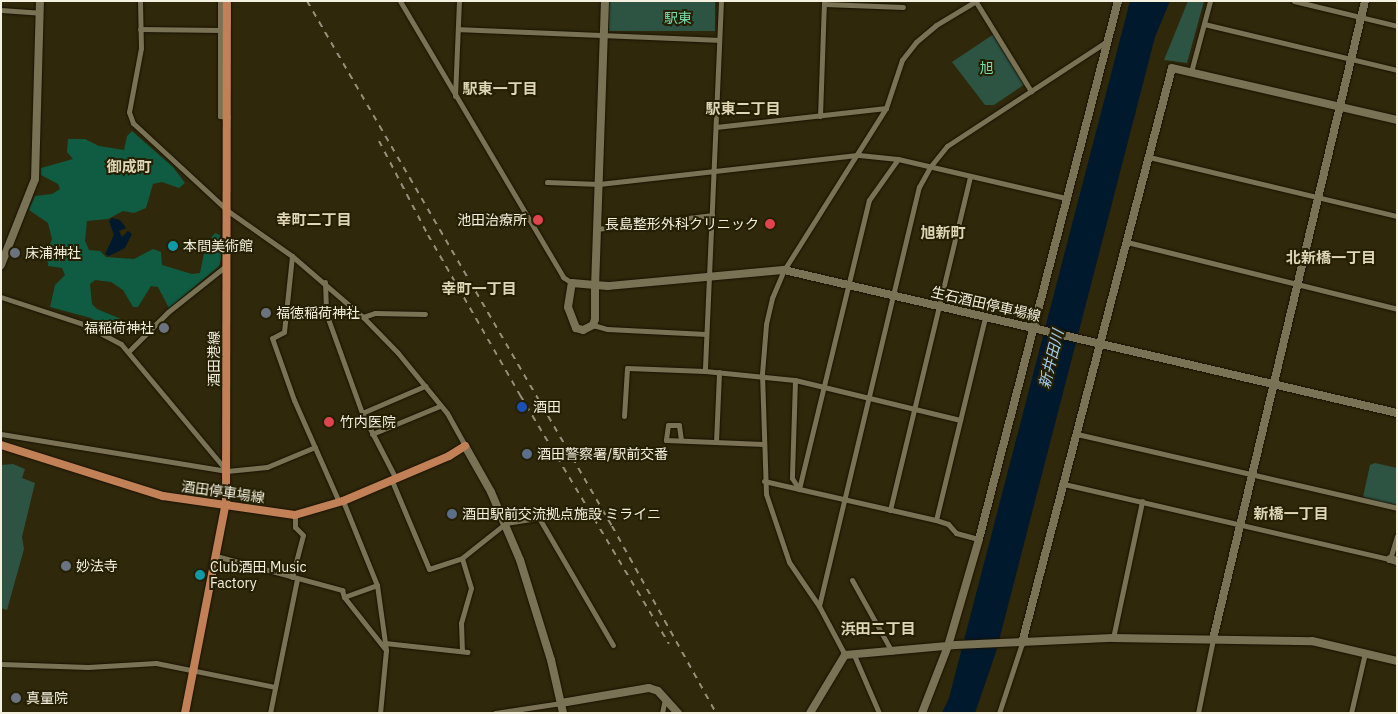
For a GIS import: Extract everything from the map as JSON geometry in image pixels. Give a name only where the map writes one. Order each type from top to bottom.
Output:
[{"type":"main road","name":"酒田港線","points":[[185,713],[226,502],[227,1]]},
{"type":"main road","name":"酒田停車場線","points":[[1,445],[163,496],[226,502],[295,515],[341,502],[394,480],[465,446]]},
{"type":"street","points":[[1,265],[35,180],[40,1]]},
{"type":"street","points":[[140,1],[141,48],[129,112],[133,123],[228,210],[326,282],[363,317],[425,386],[440,406],[465,446],[506,523],[551,660],[563,713]]},
{"type":"street","points":[[220,1],[220,116],[228,117]]},
{"type":"street","points":[[400,1],[564,277],[572,283],[568,307],[570,318],[576,328],[583,330],[593,325],[607,329],[706,334]]},
{"type":"street","points":[[456,96],[459,1]]},
{"type":"street","points":[[593,325],[605,1]]},
{"type":"street","points":[[705,371],[720,1]]},
{"type":"street","points":[[845,655],[819,606],[789,562],[778,536],[764,481],[762,374],[766,324],[772,298],[784,270],[859,156],[886,108],[902,60],[916,42],[936,25],[976,1],[1031,91]]},
{"type":"street","points":[[922,713],[952,646],[978,539],[1035,328],[1065,198],[1118,1]]},
{"type":"street","points":[[1191,72],[1210,1]]},
{"type":"street","points":[[1294,1],[1397,26]]},
{"type":"street","points":[[1198,713],[1213,639],[1273,383],[1365,1]]},
{"type":"street","points":[[820,116],[824,3],[903,7]]},
{"type":"street","points":[[1,10],[40,13]]},
{"type":"street","points":[[1204,24],[1397,70]]},
{"type":"street","points":[[140,29],[221,30]]},
{"type":"street","points":[[458,29],[719,40]]},
{"type":"street","points":[[819,606],[896,296],[919,187],[930,167],[947,146],[1106,42]]},
{"type":"street","points":[[999,713],[1022,643],[1172,68],[1397,120]]},
{"type":"street","points":[[716,127],[886,108]]},
{"type":"street","points":[[547,182],[599,184],[859,156],[898,159],[1065,198]]},
{"type":"street","points":[[1149,157],[1397,216]]},
{"type":"street","points":[[799,489],[869,200],[898,159]]},
{"type":"street","points":[[890,510],[916,408],[970,176]]},
{"type":"street","points":[[597,229],[712,216]]},
{"type":"street","points":[[1127,242],[1297,286],[1397,309]]},
{"type":"street","points":[[292,256],[284,332],[272,338],[315,447],[377,585],[386,650],[380,713]]},
{"type":"street","points":[[129,351],[168,312],[227,265]]},
{"type":"street","name":"生石酒田停車場線","points":[[572,283],[608,286],[709,274],[784,270],[985,318],[1092,339],[1397,413]]},
{"type":"street","points":[[326,282],[326,313],[362,413],[394,480],[429,569],[462,558],[506,523],[539,518],[613,645]]},
{"type":"street","points":[[1,296],[83,324],[129,351],[227,471]]},
{"type":"street","points":[[363,317],[375,313],[425,314]]},
{"type":"street","points":[[936,520],[985,318]]},
{"type":"street","points":[[624,416],[627,368],[762,374],[871,396],[960,420]]},
{"type":"street","points":[[716,442],[719,372]]},
{"type":"street","points":[[795,380],[792,478],[799,489]]},
{"type":"street","points":[[362,413],[425,386]]},
{"type":"street","points":[[372,434],[440,406]]},
{"type":"street","points":[[1,434],[227,471],[267,467],[315,447]]},
{"type":"street","points":[[1077,434],[1397,508]]},
{"type":"street","points":[[681,440],[763,444]]},
{"type":"street","points":[[764,481],[936,520],[948,524],[956,533],[978,539]]},
{"type":"street","points":[[1064,484],[1394,560],[1397,536]]},
{"type":"street","points":[[1113,638],[1142,501]]},
{"type":"street","points":[[270,713],[304,535],[295,527],[295,515]]},
{"type":"street","points":[[216,556],[342,590],[344,596],[386,650]]},
{"type":"street","points":[[462,558],[471,588],[461,622],[462,651]]},
{"type":"street","points":[[852,580],[892,653]]},
{"type":"street","points":[[344,596],[377,585]]},
{"type":"street","points":[[845,655],[892,653],[952,646],[1113,638],[1213,639],[1312,641],[1397,661]]},
{"type":"street","points":[[385,643],[468,652]]},
{"type":"street","points":[[1352,713],[1365,653]]},
{"type":"street","points":[[810,713],[845,655]]},
{"type":"street","points":[[854,655],[879,713]]},
{"type":"street","points":[[1,664],[88,667],[141,662],[275,687]]},
{"type":"street","points":[[495,713],[649,688],[658,691],[678,713]]},
{"type":"street","points":[[662,713],[665,698]]},
{"type":"green space","name":"駅東","points":[[609,1],[715,1],[715,31],[609,31]]},
{"type":"green space","points":[[1188,1],[1204,1],[1187,63],[1164,60]]},
{"type":"green space","name":"旭","points":[[994,34],[1025,84],[994,105],[985,105],[952,62]]},
{"type":"green space","points":[[132,131],[173,167],[185,183],[179,188],[162,182],[153,184],[146,208],[134,213],[123,211],[108,219],[87,221],[85,241],[89,250],[100,251],[106,257],[134,259],[153,249],[161,252],[162,265],[192,274],[200,273],[206,244],[215,233],[220,235],[221,259],[219,266],[169,308],[158,287],[151,286],[138,307],[133,307],[123,290],[111,282],[95,280],[90,284],[92,304],[97,309],[121,319],[122,323],[116,334],[91,318],[50,307],[55,285],[65,275],[62,268],[48,266],[47,253],[52,239],[48,223],[29,210],[35,196],[52,194],[60,189],[58,184],[41,175],[41,168],[73,159],[67,152],[68,139],[85,139],[99,146],[124,150],[127,136]]},
{"type":"green space","points":[[1375,463],[1397,468],[1397,507],[1363,497],[1370,465]]},
{"type":"green space","points":[[13,464],[25,469],[22,478],[35,483],[22,537],[24,549],[7,610],[1,608],[1,465]]},
{"type":"water","name":"新井田川","points":[[1130,1],[1170,1],[1155,37],[996,652],[975,713],[942,713],[949,698]]},
{"type":"water","points":[[112,218],[120,220],[126,228],[119,231],[122,237],[128,231],[132,234],[125,248],[109,256],[105,254],[114,235],[109,221]]},
{"type":"railway","points":[[307,1],[612,526],[716,713]]},
{"type":"railway","points":[[379,141],[428,235],[520,395],[669,644]]},
{"type":"place","name":"池田治療所","points":[[538,220]]},
{"type":"place","name":"長島整形外科クリニック","points":[[770,224]]},
{"type":"place","name":"本間美術館","points":[[173,246]]},
{"type":"place","name":"床浦神社","points":[[15,253]]},
{"type":"place","name":"福徳稲荷神社","points":[[266,313]]},
{"type":"place","name":"福稲荷神社","points":[[164,328]]},
{"type":"place","name":"酒田","points":[[522,407]]},
{"type":"place","name":"竹内医院","points":[[329,422]]},
{"type":"place","name":"酒田警察署/駅前交番","points":[[527,454]]},
{"type":"place","name":"酒田駅前交流拠点施設 ミライニ","points":[[452,514]]},
{"type":"place","name":"妙法寺","points":[[66,566]]},
{"type":"place","name":"Club酒田 Music Factory","points":[[200,575]]},
{"type":"place","name":"真量院","points":[[16,698]]},
{"type":"district","name":"駅東一丁目","points":[[500,89]]},
{"type":"district","name":"駅東二丁目","points":[[743,109]]},
{"type":"district","name":"御成町","points":[[129,167]]},
{"type":"district","name":"幸町二丁目","points":[[314,220]]},
{"type":"district","name":"旭新町","points":[[943,233]]},
{"type":"district","name":"北新橋一丁目","points":[[1331,258]]},
{"type":"district","name":"幸町一丁目","points":[[479,289]]},
{"type":"district","name":"新橋一丁目","points":[[1291,514]]},
{"type":"district","name":"浜田二丁目","points":[[878,629]]}]
